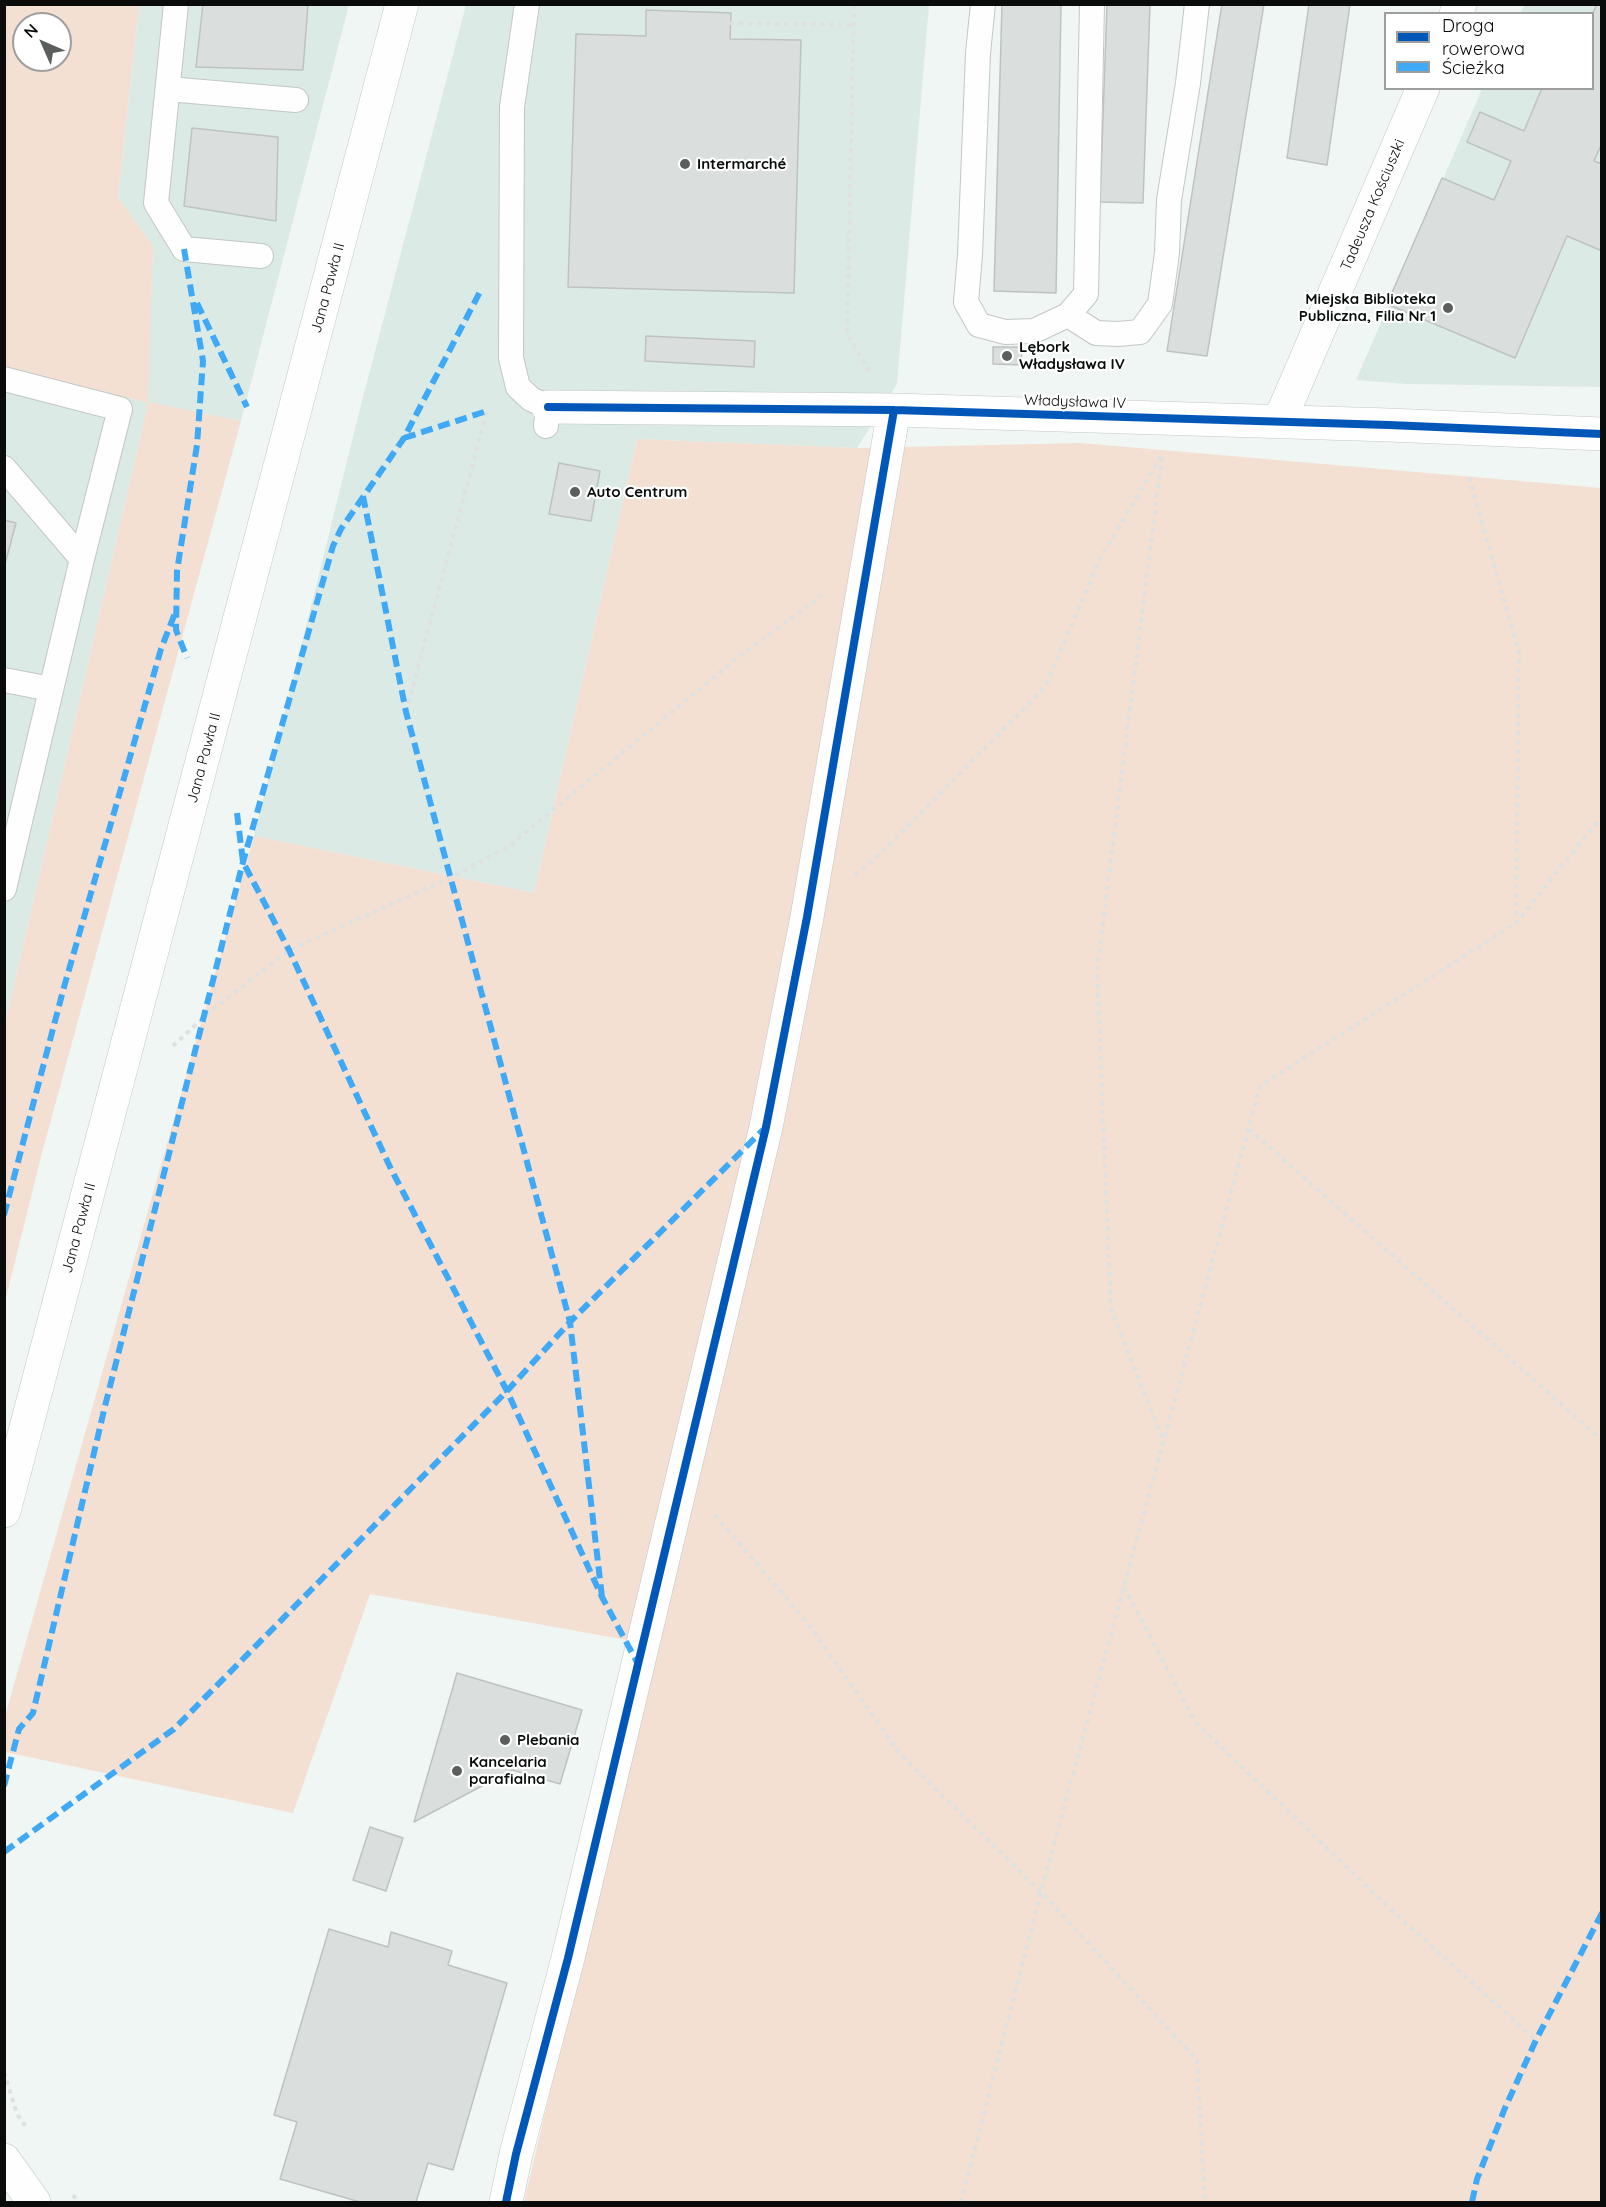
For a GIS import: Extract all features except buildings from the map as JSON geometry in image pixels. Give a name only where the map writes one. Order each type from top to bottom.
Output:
[{"type":"street","name":"Jana Pawła II","points":[[4,1511],[402,4]]},
{"type":"street","name":"Tadeusza Kościuszki","points":[[1279,422],[1422,90]]},
{"type":"street","name":"Władysława IV","points":[[547,417],[894,410],[1602,434]]},
{"type":"street","points":[[506,2202],[516,2154],[568,1958],[763,1139],[807,917],[894,410]]},
{"type":"street","points":[[4,2160],[34,2202]]},
{"type":"street","points":[[4,2191],[23,2202]]},
{"type":"lane","points":[[176,4],[156,203],[184,249],[261,256]]},
{"type":"lane","points":[[527,4],[512,107],[511,358],[518,387],[547,417]]},
{"type":"lane","points":[[982,4],[966,302],[979,325],[1005,332],[1034,331],[1068,315],[1086,294],[1092,4]]},
{"type":"lane","points":[[1068,315],[1096,333],[1140,332],[1160,304],[1167,253],[1169,200],[1188,83],[1197,4]]},
{"type":"lane","points":[[168,89],[296,100]]},
{"type":"lane","points":[[4,379],[120,409],[4,889]]},
{"type":"lane","points":[[4,468],[82,559]]},
{"type":"lane","points":[[4,680],[51,689]]},
{"type":"path","points":[[854,4],[847,334],[894,410]]},
{"type":"path","points":[[730,23],[854,25]]},
{"type":"path","points":[[406,712],[487,411]]},
{"type":"path","points":[[807,917],[881,853],[1045,687],[1100,560],[1162,454],[1097,970],[1111,1309],[1164,1441]]},
{"type":"path","points":[[1469,477],[1519,652],[1516,922]]},
{"type":"path","points":[[173,1046],[205,1016],[289,950],[450,878],[508,847],[741,655],[868,561]]},
{"type":"path","points":[[961,2202],[1041,1892],[1260,1086],[1516,922],[1602,816]]},
{"type":"path","points":[[1249,1128],[1602,1440]]},
{"type":"path","points":[[682,1478],[807,1622],[900,1754],[1041,1892],[1197,2060],[1204,2202]]},
{"type":"path","points":[[1124,1587],[1195,1722],[1399,1917],[1536,2040]]},
{"type":"shaded area","points":[[5,4],[139,5],[118,197],[153,246],[148,402],[241,421],[42,1153],[5,1302],[5,1024],[148,403],[5,366]]},
{"type":"shaded area","points":[[139,5],[349,5],[241,421],[148,403],[5,1024],[5,366],[147,402],[153,246],[118,197]]},
{"type":"shaded area","points":[[466,5],[929,5],[897,384],[857,448],[637,439],[534,893],[254,836],[362,401]]},
{"type":"shaded area","points":[[1525,5],[1601,5],[1601,387],[1407,384],[1356,380],[1482,90],[1594,90],[1594,12],[1521,12]]},
{"type":"shaded area","points":[[637,439],[857,448],[1081,443],[1601,488],[1601,2202],[524,2202],[655,1645],[370,1594],[293,1813],[5,1752],[5,1716],[254,836],[534,893]]},
{"type":"marked path","points":[[184,249],[203,361],[197,445],[177,571],[176,630],[187,658]]},
{"type":"marked path","points":[[4,1786],[19,1729],[33,1713],[105,1406],[243,862],[333,546],[341,529],[404,438],[482,288]]},
{"type":"marked path","points":[[197,303],[247,407]]},
{"type":"marked path","points":[[404,438],[487,411]]},
{"type":"marked path","points":[[363,496],[406,712],[570,1322],[602,1597]]},
{"type":"marked path","points":[[4,1215],[64,987],[161,649],[177,608]]},
{"type":"marked path","points":[[237,813],[243,862],[289,950],[391,1169],[507,1391],[602,1597],[638,1664]]},
{"type":"marked path","points":[[4,1852],[174,1729],[507,1391],[570,1322],[763,1130]]},
{"type":"marked path","points":[[1472,2202],[1477,2179],[1505,2108],[1536,2040],[1602,1913]]},
{"type":"cycle path","points":[[548,407],[894,410],[1602,434]]},
{"type":"cycle path","points":[[506,2202],[516,2154],[568,1958],[766,1127],[807,917],[894,410]]},
{"type":"place","name":"Intermarché","points":[[685,164]]},
{"type":"place","name":"Miejska Biblioteka Publiczna, Filia Nr 1","points":[[1448,308]]},
{"type":"place","name":"Lębork Władysława IV","points":[[1007,356]]},
{"type":"place","name":"Auto Centrum","points":[[575,492]]},
{"type":"place","name":"Plebania","points":[[505,1740]]},
{"type":"place","name":"Kancelaria parafialna","points":[[457,1771]]}]
